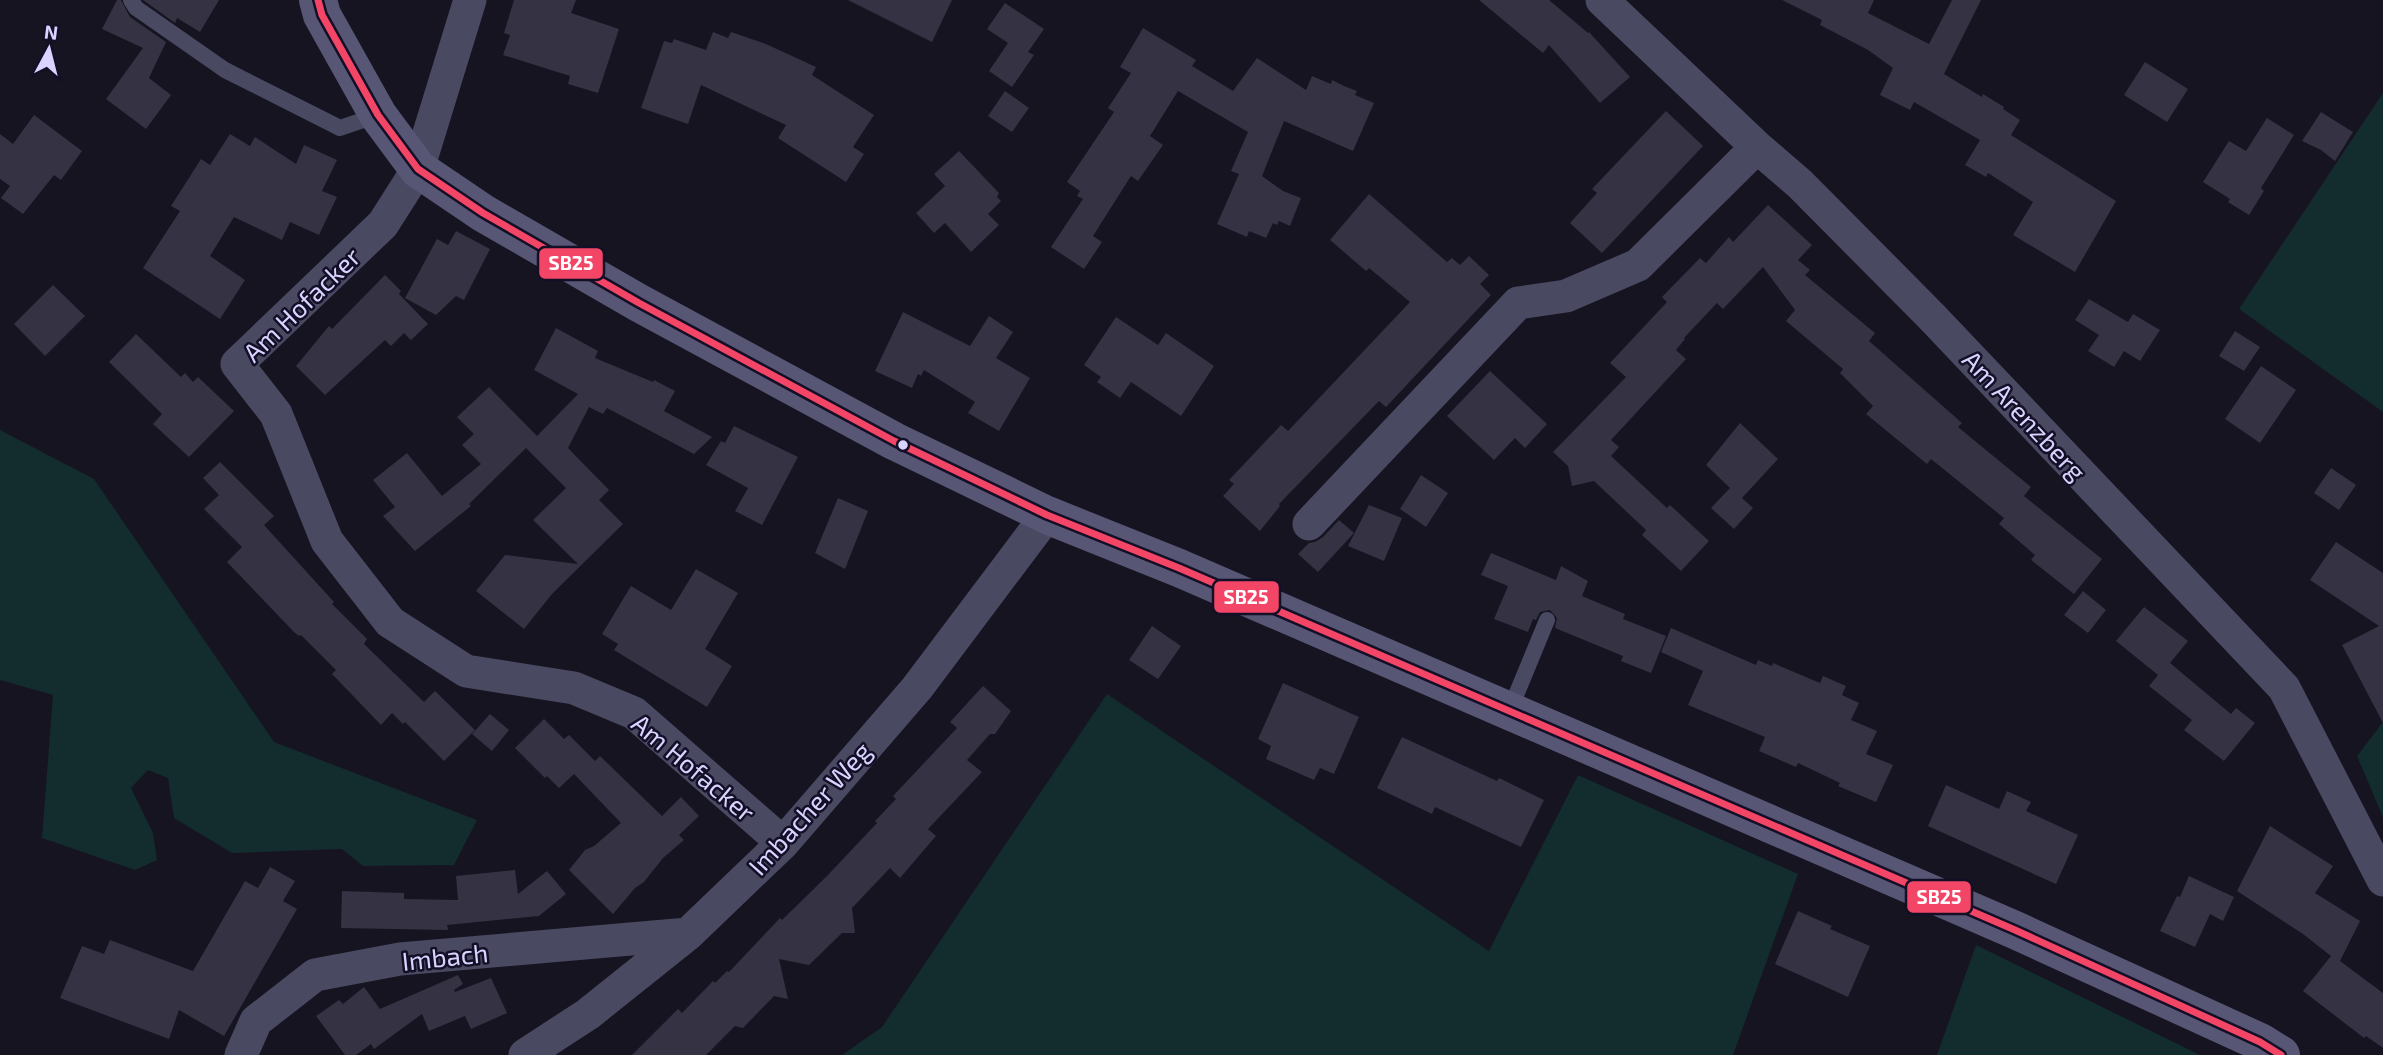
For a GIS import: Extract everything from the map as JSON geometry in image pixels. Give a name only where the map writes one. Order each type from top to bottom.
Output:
[{"type":"main road","points":[[318,0],[323,15],[378,115],[418,169],[483,214],[798,391],[1047,515],[1179,568],[2015,930],[2260,1042],[2281,1055]]},
{"type":"street","points":[[418,169],[471,0]]},
{"type":"street","name":"Am Arenzberg","points":[[1602,0],[1800,184],[1931,316],[2284,688],[2383,880]]},
{"type":"street","points":[[1309,524],[1518,303],[1566,296],[1638,265],[1757,146]]},
{"type":"street","name":"Am Hofacker","points":[[418,169],[383,224],[237,364],[276,414],[327,541],[390,622],[466,671],[574,688],[634,713],[783,843]]},
{"type":"street","name":"Imbacher Weg","points":[[525,1055],[588,1014],[688,934],[783,843],[916,688],[1047,515]]},
{"type":"street","name":"Imbach","points":[[241,1055],[256,1021],[315,975],[400,959],[688,934]]},
{"type":"lane","points":[[131,0],[136,8],[225,70],[341,128],[378,115]]},
{"type":"lane","points":[[1509,712],[1547,620]]},
{"type":"green space","points":[[2383,93],[2383,412],[2239,309]]},
{"type":"green space","points":[[0,430],[94,479],[274,742],[477,820],[454,865],[363,866],[342,849],[232,853],[174,818],[168,778],[148,770],[131,788],[153,833],[157,860],[135,870],[42,838],[53,695],[0,680]]},
{"type":"green space","points":[[1107,694],[1489,951],[1578,775],[1798,874],[1733,1055],[842,1055],[882,1027]]},
{"type":"green space","points":[[2383,722],[2383,817],[2357,756]]},
{"type":"green space","points":[[1976,945],[2200,1055],[1937,1055]]},
{"type":"building","points":[[117,0],[121,0],[130,17],[166,42],[149,78],[171,95],[146,129],[106,99],[143,48],[102,29]]},
{"type":"building","points":[[143,0],[219,0],[200,32],[177,18],[175,23]]},
{"type":"building","points":[[514,0],[576,0],[571,13],[619,29],[598,93],[568,84],[570,76],[503,55],[510,35],[504,33]]},
{"type":"building","points":[[848,0],[952,0],[932,42]]},
{"type":"building","points":[[1479,0],[1549,0],[1589,32],[1630,77],[1600,103],[1549,45],[1543,53]]},
{"type":"building","points":[[1782,0],[1874,0],[1868,13],[1929,44],[1952,0],[1981,0],[1944,74],[1982,97],[1983,94],[2020,120],[2011,135],[2116,201],[2075,272],[2013,235],[2033,202],[1988,173],[1986,177],[1965,165],[1980,140],[1914,102],[1910,110],[1880,95],[1893,68],[1868,50],[1820,25],[1822,20]]},
{"type":"building","points":[[1005,3],[1044,29],[1028,52],[1034,55],[1012,87],[989,71],[1008,43],[987,29]]},
{"type":"building","points":[[1143,28],[1196,60],[1192,66],[1233,91],[1257,58],[1306,90],[1312,76],[1331,84],[1332,80],[1357,91],[1355,95],[1374,103],[1353,151],[1284,121],[1262,176],[1283,191],[1301,198],[1290,226],[1279,221],[1277,225],[1273,223],[1266,238],[1249,231],[1247,237],[1217,224],[1239,174],[1231,171],[1248,132],[1178,91],[1150,136],[1163,145],[1138,181],[1131,176],[1093,236],[1102,242],[1084,269],[1051,247],[1083,199],[1077,196],[1080,191],[1067,182],[1114,112],[1108,108],[1131,73],[1120,67]]},
{"type":"building","points":[[713,32],[728,38],[731,32],[766,44],[816,67],[812,75],[874,115],[853,147],[864,154],[846,182],[778,138],[786,125],[701,85],[688,124],[641,108],[664,41],[672,43],[674,39],[706,50]]},
{"type":"building","points":[[2145,62],[2188,89],[2167,122],[2124,95]]},
{"type":"building","points":[[1005,91],[1029,108],[1012,132],[988,116]]},
{"type":"building","points":[[1666,111],[1703,146],[1602,253],[1570,223],[1597,193],[1592,189]]},
{"type":"building","points":[[2321,112],[2353,132],[2335,161],[2321,150],[2302,141]]},
{"type":"building","points":[[34,115],[82,151],[61,180],[54,175],[23,214],[1,198],[10,186],[0,179],[0,134],[13,144]]},
{"type":"building","points":[[2267,118],[2294,135],[2261,188],[2264,191],[2249,215],[2203,182],[2229,141],[2246,151]]},
{"type":"building","points":[[230,134],[250,146],[255,137],[296,164],[304,145],[337,160],[322,191],[337,197],[319,235],[290,222],[282,240],[234,217],[210,256],[245,280],[220,319],[143,268],[180,211],[171,206],[201,159],[210,165]]},
{"type":"building","points":[[959,151],[999,193],[997,197],[1001,201],[988,214],[999,225],[971,252],[945,223],[934,233],[916,213],[945,186],[934,174]]},
{"type":"building","points":[[1369,194],[1447,262],[1452,258],[1460,265],[1469,256],[1489,275],[1480,284],[1491,295],[1386,407],[1379,401],[1279,504],[1260,531],[1223,496],[1234,484],[1229,480],[1281,425],[1288,431],[1410,302],[1369,268],[1366,271],[1330,240]]},
{"type":"building","points":[[1768,205],[1812,245],[1798,260],[1810,270],[1805,275],[1875,333],[1869,341],[1962,423],[1958,427],[2031,487],[2024,496],[2102,559],[2074,594],[2031,560],[2035,555],[1999,524],[2004,518],[1931,459],[1927,464],[1866,414],[1873,406],[1840,373],[1843,369],[1786,321],[1795,310],[1763,267],[1723,309],[1717,303],[1684,338],[1676,350],[1686,359],[1611,440],[1619,447],[1611,456],[1667,508],[1670,505],[1709,541],[1681,571],[1642,535],[1646,530],[1594,481],[1572,486],[1568,466],[1553,452],[1626,377],[1610,363],[1667,302],[1662,297],[1700,258],[1706,263],[1729,237],[1733,242]]},
{"type":"building","points":[[456,231],[490,249],[464,300],[456,296],[436,315],[405,298],[437,239],[448,245]]},
{"type":"building","points":[[385,275],[428,324],[411,340],[404,333],[391,346],[385,340],[325,395],[296,366],[329,326],[332,329]]},
{"type":"building","points":[[53,285],[85,316],[45,356],[14,324]]},
{"type":"building","points":[[2089,299],[2128,322],[2133,314],[2160,330],[2140,361],[2124,351],[2114,367],[2088,351],[2099,335],[2075,320]]},
{"type":"building","points":[[903,312],[970,346],[989,316],[1013,332],[996,358],[1030,378],[999,431],[968,413],[975,402],[924,370],[921,376],[918,374],[912,388],[875,371]]},
{"type":"building","points":[[1116,317],[1158,345],[1166,333],[1214,366],[1181,416],[1131,382],[1120,398],[1097,382],[1101,377],[1084,365]]},
{"type":"building","points":[[556,328],[598,351],[595,358],[653,382],[654,380],[675,391],[664,411],[712,437],[694,454],[607,408],[603,414],[589,407],[568,448],[609,490],[599,500],[623,524],[552,594],[524,629],[476,591],[505,555],[578,564],[533,520],[566,488],[526,448],[469,504],[471,506],[415,551],[383,516],[395,507],[373,480],[407,453],[442,496],[481,464],[462,445],[474,434],[457,417],[489,387],[537,436],[578,394],[534,370]]},
{"type":"building","points":[[2235,331],[2260,347],[2244,371],[2219,356]]},
{"type":"building","points":[[136,334],[181,377],[185,373],[193,382],[198,377],[234,411],[189,457],[153,424],[162,414],[109,362]]},
{"type":"building","points":[[2261,366],[2296,390],[2260,443],[2225,419]]},
{"type":"building","points":[[1490,371],[1547,424],[1525,448],[1515,438],[1494,460],[1447,416]]},
{"type":"building","points":[[1740,423],[1778,459],[1742,498],[1753,508],[1734,529],[1711,508],[1730,488],[1706,465]]},
{"type":"building","points":[[734,426],[798,457],[762,525],[735,511],[748,488],[706,465],[721,441],[725,443]]},
{"type":"building","points":[[220,462],[274,516],[264,525],[334,602],[332,604],[367,639],[364,644],[424,702],[435,691],[475,730],[444,761],[405,722],[403,724],[392,713],[381,725],[332,674],[336,670],[301,635],[294,632],[227,562],[242,547],[204,509],[219,495],[203,478]]},
{"type":"building","points":[[2331,468],[2356,485],[2339,510],[2314,493]]},
{"type":"building","points":[[1421,475],[1448,493],[1426,527],[1400,509]]},
{"type":"building","points":[[838,498],[868,511],[845,569],[815,553]]},
{"type":"building","points":[[1369,505],[1402,518],[1384,561],[1348,546]]},
{"type":"building","points":[[1339,520],[1354,533],[1318,572],[1298,554],[1309,543],[1323,537]]},
{"type":"building","points":[[2336,542],[2383,573],[2383,723],[2342,645],[2379,626],[2310,580]]},
{"type":"building","points":[[1491,553],[1556,580],[1561,566],[1588,581],[1582,596],[1625,614],[1623,619],[1666,636],[1651,673],[1621,661],[1623,656],[1555,628],[1557,618],[1550,610],[1540,612],[1536,620],[1533,619],[1528,632],[1494,619],[1508,586],[1481,575]]},
{"type":"building","points":[[696,569],[738,593],[705,649],[732,666],[707,707],[614,650],[618,644],[602,634],[631,586],[671,610]]},
{"type":"building","points":[[2083,591],[2106,610],[2088,633],[2064,615]]},
{"type":"building","points":[[2144,607],[2188,641],[2170,663],[2231,714],[2236,708],[2255,723],[2224,761],[2184,730],[2192,720],[2149,686],[2158,675],[2116,641]]},
{"type":"building","points":[[1152,626],[1181,646],[1158,679],[1129,660]]},
{"type":"building","points":[[1671,628],[1756,665],[1758,660],[1772,666],[1773,663],[1820,683],[1823,676],[1846,686],[1842,695],[1859,703],[1851,720],[1877,731],[1866,754],[1893,765],[1876,802],[1838,786],[1840,783],[1798,763],[1796,767],[1759,751],[1765,737],[1688,705],[1703,671],[1661,652]]},
{"type":"building","points":[[1283,683],[1359,717],[1334,774],[1320,768],[1314,780],[1266,759],[1271,746],[1258,739]]},
{"type":"building","points":[[983,686],[1011,711],[995,734],[990,734],[967,760],[982,772],[928,829],[936,836],[900,878],[890,868],[852,908],[855,933],[842,933],[809,965],[779,959],[788,999],[774,996],[743,1028],[735,1026],[706,1055],[632,1055],[678,1009],[682,1013],[713,981],[715,983],[729,972],[780,918],[782,920],[827,876],[877,823],[875,821],[896,799],[893,796],[957,728],[950,722]]},
{"type":"building","points":[[490,714],[509,730],[492,751],[472,734]]},
{"type":"building","points":[[544,719],[564,739],[569,735],[595,761],[600,756],[662,816],[681,797],[699,816],[679,835],[684,840],[663,858],[613,914],[569,870],[585,850],[594,846],[621,823],[574,774],[559,788],[515,748]]},
{"type":"building","points":[[1402,737],[1544,800],[1521,847],[1435,807],[1432,814],[1377,788]]},
{"type":"building","points":[[1946,785],[1999,809],[2007,791],[2031,802],[2026,811],[2078,835],[2056,884],[1928,826]]},
{"type":"building","points":[[2270,826],[2333,866],[2315,893],[2360,921],[2340,961],[2383,993],[2383,1048],[2366,1036],[2364,1038],[2303,991],[2331,956],[2303,934],[2237,891]]},
{"type":"building","points":[[270,867],[295,881],[283,901],[297,909],[224,1036],[179,1010],[169,1039],[60,998],[82,946],[104,954],[110,940],[193,971],[245,881],[258,888]]},
{"type":"building","points":[[515,870],[518,894],[547,871],[566,894],[539,916],[447,925],[448,930],[341,928],[342,891],[404,893],[404,899],[458,900],[456,876]]},
{"type":"building","points":[[2189,876],[2234,897],[2223,921],[2210,914],[2195,947],[2160,931]]},
{"type":"building","points":[[1798,911],[1832,926],[1830,929],[1870,946],[1848,997],[1775,964]]},
{"type":"building","points":[[458,975],[463,984],[454,990],[455,992],[491,978],[507,1013],[471,1029],[465,1016],[429,1031],[422,1014],[374,1049],[371,1044],[356,1055],[345,1055],[316,1016],[339,1000],[343,1004],[364,987],[380,1009]]},
{"type":"transit line","name":"SB25","points":[[318,0],[322,15],[378,115],[418,169],[483,213],[639,303],[894,441],[1047,515],[1179,568],[2015,930],[2260,1042],[2281,1055]]}]
